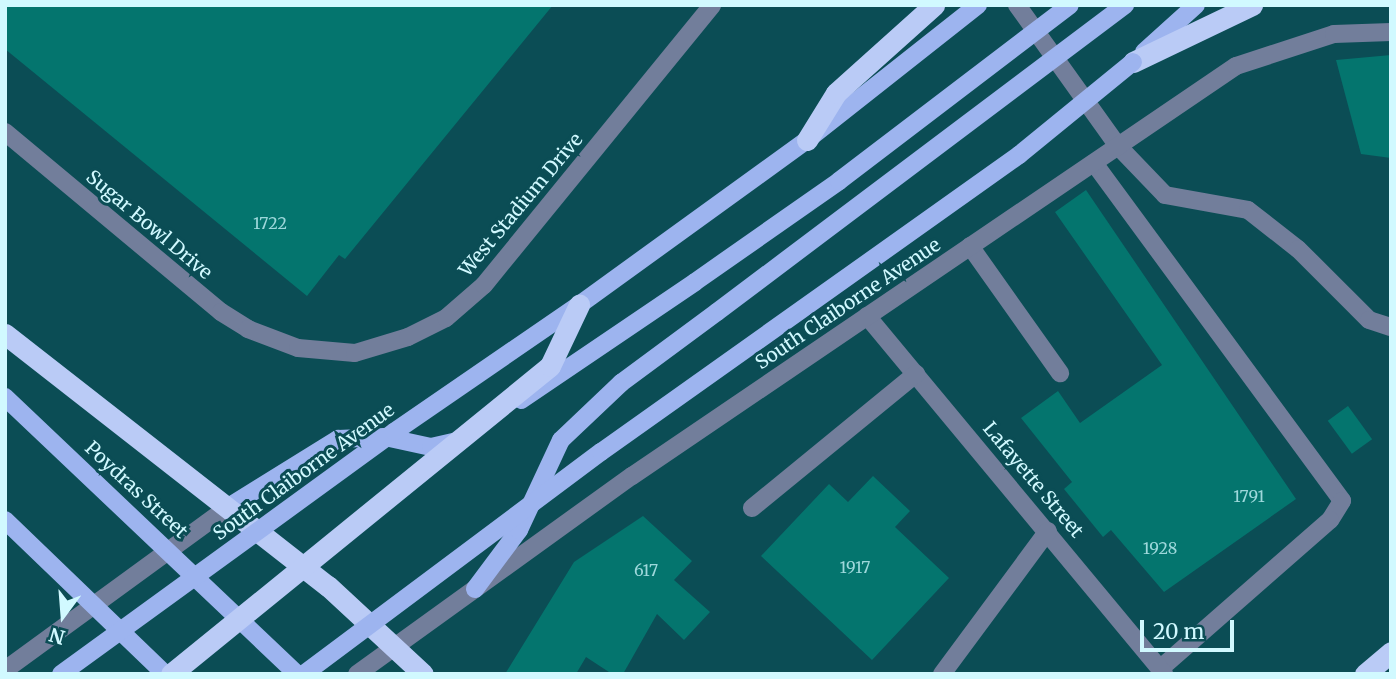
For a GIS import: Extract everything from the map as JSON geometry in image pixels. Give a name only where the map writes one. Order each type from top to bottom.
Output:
[{"type":"highway","points":[[807,140],[836,93],[934,5]]},
{"type":"highway","points":[[1133,62],[1252,5]]},
{"type":"highway","points":[[171,674],[550,366],[579,305]]},
{"type":"highway","points":[[5,334],[397,645],[423,674]]},
{"type":"highway","points":[[1366,674],[1391,652]]},
{"type":"main road","name":"South Claiborne Avenue","points":[[61,674],[394,432],[579,305],[807,140],[978,5]]},
{"type":"main road","points":[[227,508],[338,439],[385,438],[431,447],[464,440],[839,181],[1070,5]]},
{"type":"main road","points":[[475,589],[519,530],[561,440],[621,383],[1125,5]]},
{"type":"main road","name":"South Claiborne Avenue","points":[[304,674],[601,452],[1019,155],[1133,62],[1196,5]]},
{"type":"main road","name":"Poydras Street","points":[[5,397],[170,550],[297,674]]},
{"type":"main road","points":[[5,520],[165,674]]},
{"type":"street","name":"West Stadium Drive","points":[[272,340],[317,352],[355,354],[408,337],[446,318],[484,285],[712,5]]},
{"type":"street","points":[[1017,5],[1118,146],[1165,195],[1248,210],[1298,249],[1369,320],[1391,327]]},
{"type":"street","name":"South Claiborne Avenue","points":[[357,674],[867,316],[1236,66],[1334,34],[1391,32]]},
{"type":"street","name":"Sugar Bowl Drive","points":[[5,132],[221,312],[272,340]]},
{"type":"street","points":[[1094,163],[1342,500],[1330,520],[1162,671]]},
{"type":"street","points":[[970,246],[1060,373]]},
{"type":"street","name":"Lafayette Street","points":[[867,316],[1162,671]]},
{"type":"street","points":[[752,508],[916,374]]},
{"type":"street","name":"South Claiborne Avenue","points":[[5,670],[227,508]]},
{"type":"street","points":[[942,674],[1048,531]]},
{"type":"building","points":[[5,5],[553,5],[345,259],[339,255],[307,296],[5,49]]},
{"type":"building","points":[[1391,55],[1391,158],[1361,154],[1336,60]]},
{"type":"building","points":[[1086,190],[1296,499],[1164,592],[1111,530],[1103,537],[1064,489],[1072,482],[1021,418],[1058,391],[1080,423],[1162,365],[1055,212]]},
{"type":"building","points":[[1348,406],[1372,439],[1352,454],[1328,421]]},
{"type":"building","points":[[873,476],[910,511],[895,527],[949,578],[872,660],[761,556],[829,484],[848,502]]},
{"type":"building","points":[[643,516],[692,561],[674,580],[710,612],[684,640],[657,614],[623,674],[612,674],[586,657],[576,674],[505,674],[574,562]]}]
